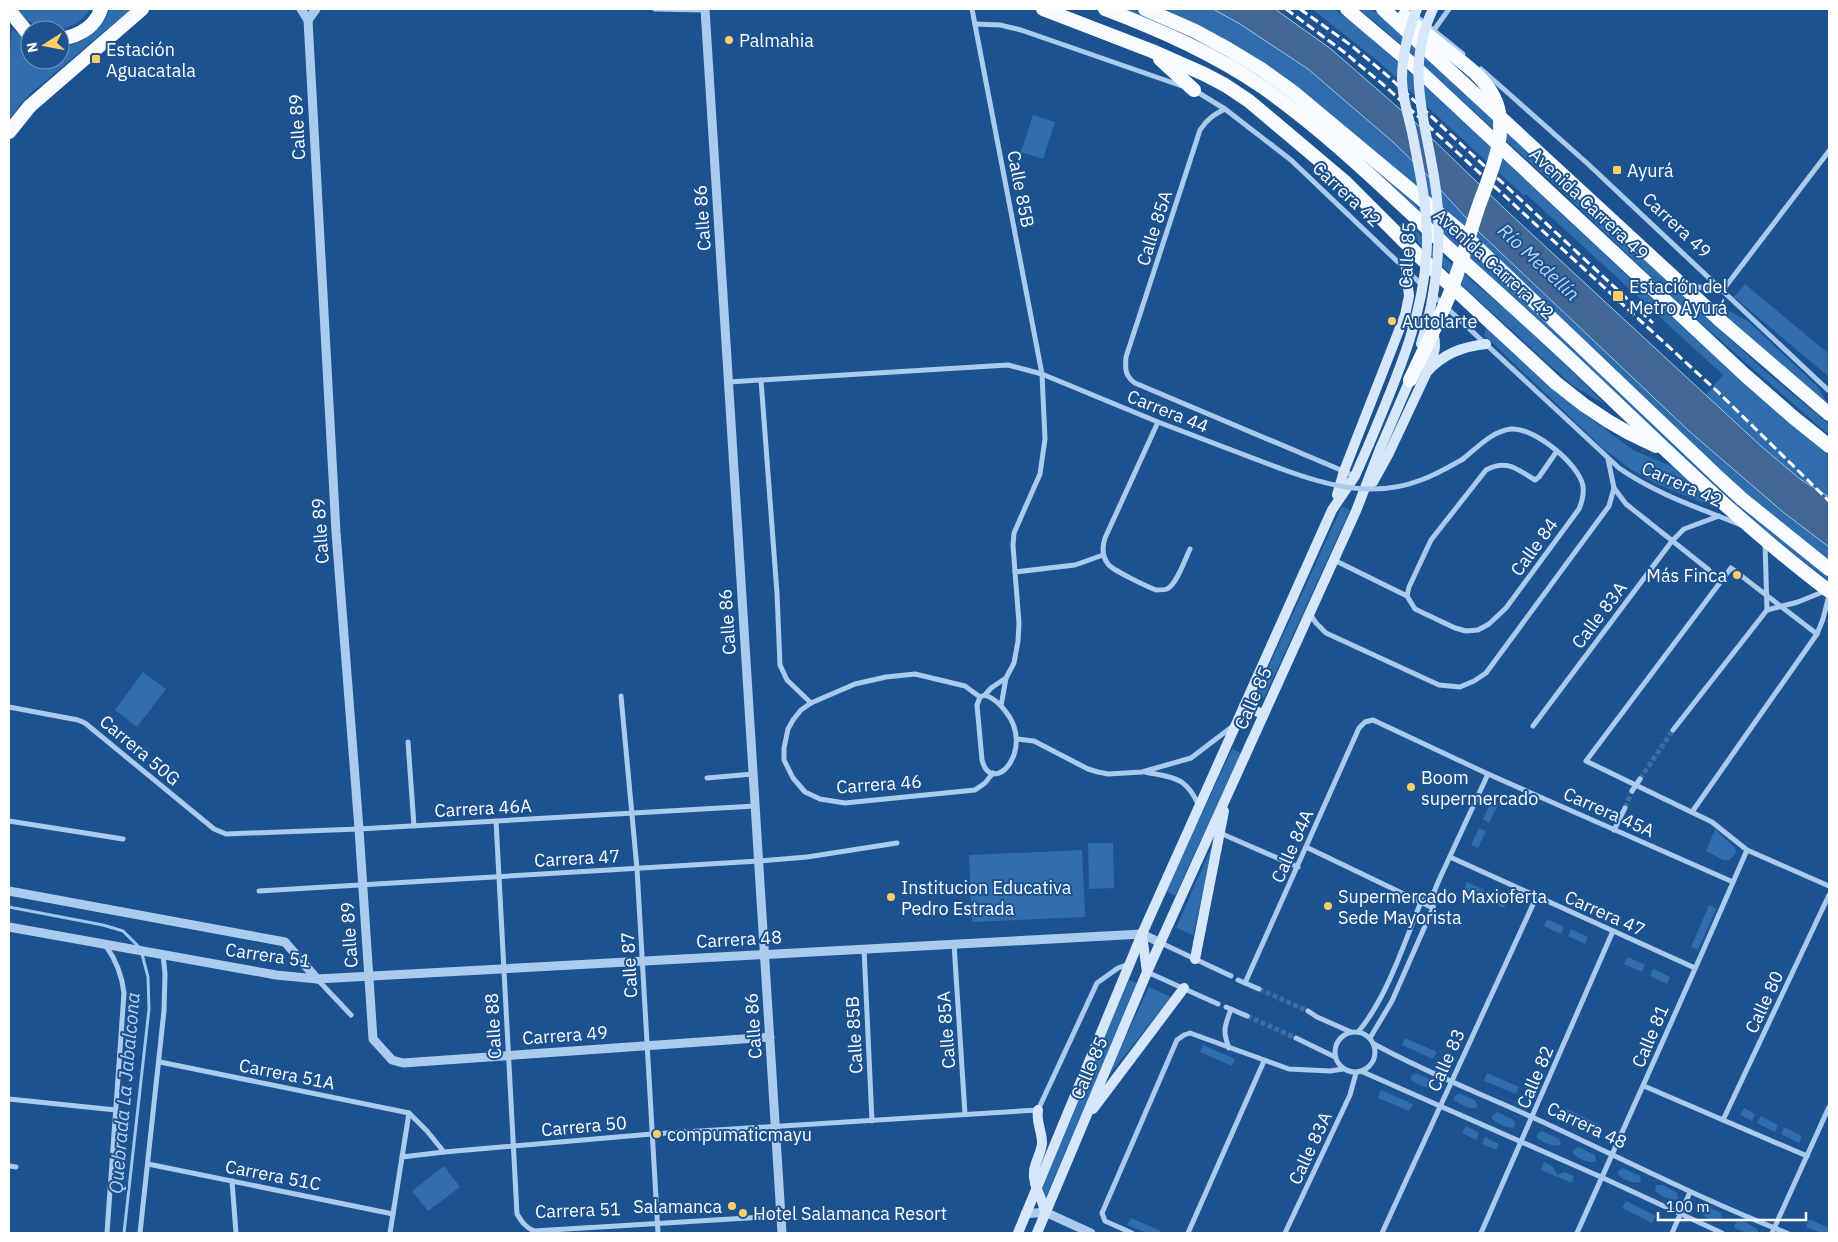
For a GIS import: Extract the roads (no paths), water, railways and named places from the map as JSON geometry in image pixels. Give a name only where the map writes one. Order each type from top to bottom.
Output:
[{"type":"highway","points":[[70,37],[78,35],[90,27],[101,9]]},
{"type":"highway","points":[[9,132],[30,106],[142,9]]},
{"type":"highway","points":[[1043,9],[1152,52],[1211,78],[1249,101],[1344,181],[1419,256],[1556,383],[1608,421],[1665,450]]},
{"type":"highway","name":"Avenida Carrera 42","points":[[1105,9],[1168,34],[1209,55],[1262,87],[1292,108],[1425,226],[1764,540],[1829,592]]},
{"type":"highway","name":"Avenida Carrera 42","points":[[1145,9],[1195,31],[1262,69],[1315,110],[1461,232],[1742,499],[1829,569]]},
{"type":"highway","name":"Avenida Carrera 49","points":[[1347,9],[1412,64],[1745,375],[1829,446]]},
{"type":"highway","name":"Avenida Carrera 49","points":[[1383,9],[1751,348],[1829,414]]},
{"type":"highway","points":[[1395,9],[1436,37],[1487,85],[1498,109],[1500,128],[1492,166],[1460,266],[1448,298],[1410,380]]},
{"type":"highway","points":[[9,10],[20,24]]},
{"type":"highway","points":[[1152,52],[1194,90]]},
{"type":"main road","name":"Calle 85","points":[[1018,1233],[1142,934],[1332,510],[1355,476],[1409,343],[1424,278],[1427,241],[1425,196],[1402,82],[1404,48],[1417,9]]},
{"type":"main road","name":"Calle 85","points":[[1037,1233],[1147,972],[1356,511],[1380,448],[1410,380],[1425,331],[1435,279],[1438,226],[1435,184],[1417,83],[1422,36],[1433,9]]},
{"type":"main road","points":[[1332,510],[1344,472],[1408,307],[1409,296],[1406,270]]},
{"type":"main road","points":[[1356,511],[1389,453],[1427,372],[1435,347],[1431,330],[1423,323],[1412,320],[1400,328]]},
{"type":"main road","points":[[1427,372],[1434,363],[1452,352],[1486,344]]},
{"type":"main road","points":[[1244,706],[1264,714]]},
{"type":"main road","points":[[1195,959],[1228,793]]},
{"type":"main road","points":[[1142,934],[1147,972]]},
{"type":"main road","points":[[1083,1122],[1184,988]]},
{"type":"main road","points":[[1038,1110],[1037,1121],[1043,1142],[1034,1170],[1036,1188],[1042,1199],[1045,1212]]},
{"type":"street","name":"Calle 89","points":[[301,9],[308,20],[336,532],[373,1039]]},
{"type":"street","points":[[308,20],[316,9]]},
{"type":"street","points":[[655,9],[705,9]]},
{"type":"street","name":"Calle 86","points":[[705,9],[782,1233]]},
{"type":"street","name":"Calle 85B","points":[[972,9],[1042,374],[1045,439],[1040,474],[1014,533],[1015,572]]},
{"type":"street","name":"Carrera 49","points":[[1407,9],[1436,37],[1588,164],[1829,391]]},
{"type":"street","points":[[1436,37],[1449,9]]},
{"type":"street","name":"Carrera 42","points":[[975,24],[1000,25],[1021,30],[1194,90],[1210,98],[1291,160],[1608,458],[1636,480],[1754,530]]},
{"type":"street","name":"Calle 85A","points":[[1125,366],[1200,130],[1205,122],[1225,108]]},
{"type":"street","points":[[1683,285],[1723,290],[1829,151]]},
{"type":"street","name":"Carrera 44","points":[[729,382],[1008,365],[1042,374],[1158,422],[1307,479],[1356,489],[1380,489],[1420,481],[1462,459],[1490,437],[1511,429],[1522,429],[1531,433],[1557,452]]},
{"type":"street","name":"Carrera 44","points":[[1125,366],[1129,378],[1135,383],[1355,476]]},
{"type":"street","points":[[762,380],[777,593],[780,665],[787,680],[810,703]]},
{"type":"street","points":[[1158,422],[1105,538],[1104,555],[1112,569],[1157,590],[1167,589],[1174,582],[1190,549]]},
{"type":"street","points":[[1334,560],[1407,596],[1409,587],[1431,540],[1481,474],[1498,465],[1512,466],[1535,480],[1557,452]]},
{"type":"street","name":"Calle 84","points":[[1407,596],[1415,609],[1455,628],[1466,631],[1478,630],[1502,613],[1579,509],[1583,494],[1581,481],[1572,464],[1557,452]]},
{"type":"street","points":[[1608,458],[1614,488],[1626,504],[1709,570]]},
{"type":"street","points":[[1310,613],[1316,623],[1326,633],[1439,685],[1460,687],[1486,673],[1608,506],[1614,488]]},
{"type":"street","name":"Calle 83A","points":[[1533,726],[1672,541],[1684,529],[1720,516]]},
{"type":"street","points":[[1673,730],[1767,610],[1764,540]]},
{"type":"street","points":[[1104,555],[1075,564],[1015,572],[1019,623],[1018,640],[1014,663],[1006,678],[1002,706],[1013,721],[1017,739],[1034,741],[1098,772],[1108,774],[1142,772],[1190,758],[1236,723]]},
{"type":"street","name":"Carrera 45A","points":[[1767,596],[1730,568],[1586,762],[1712,822],[1747,850],[1829,886]]},
{"type":"street","points":[[1767,610],[1829,592]]},
{"type":"street","points":[[1692,812],[1817,634],[1829,592]]},
{"type":"street","points":[[1767,596],[1817,634]]},
{"type":"street","name":"Carrera 46","points":[[1002,706],[965,686],[915,674],[886,677],[855,684],[810,703],[793,720],[785,739],[784,760],[792,778],[812,797],[846,803],[975,790],[985,784],[993,773],[1000,773],[1008,767],[1013,758],[1017,739]]},
{"type":"street","points":[[993,773],[984,767],[982,760],[977,705],[982,696],[1006,678]]},
{"type":"street","name":"Calle 87","points":[[621,696],[637,869],[658,1233]]},
{"type":"street","name":"Carrera 50G","points":[[9,707],[85,723],[214,829]]},
{"type":"street","name":"Carrera 45A","points":[[1366,722],[1372,720],[1488,774],[1733,882]]},
{"type":"street","name":"Calle 84A","points":[[1245,983],[1359,728],[1366,722]]},
{"type":"street","points":[[408,742],[414,826]]},
{"type":"street","points":[[1142,772],[1180,780],[1191,789],[1199,806]]},
{"type":"street","points":[[707,778],[753,774]]},
{"type":"street","points":[[1370,1038],[1392,1000],[1433,908],[1434,892],[1488,774]]},
{"type":"street","points":[[1632,791],[1640,779]]},
{"type":"street","name":"Carrera 46A","points":[[214,829],[226,834],[359,830],[755,806]]},
{"type":"street","points":[[1614,830],[1625,808]]},
{"type":"street","points":[[9,821],[123,839]]},
{"type":"street","name":"Calle 88","points":[[496,821],[517,1214],[526,1227]]},
{"type":"street","points":[[1220,833],[1298,867]]},
{"type":"street","name":"Carrera 47","points":[[258,892],[362,884],[759,861],[807,857],[897,844]]},
{"type":"street","points":[[1306,847],[1433,908]]},
{"type":"street","name":"Calle 81","points":[[1577,1233],[1644,1086],[1747,850]]},
{"type":"street","name":"Carrera 47","points":[[1450,858],[1695,968]]},
{"type":"street","name":"Carrera 51","points":[[9,891],[285,942],[317,978]]},
{"type":"street","points":[[1358,1032],[1369,1019],[1383,991],[1421,902],[1434,892]]},
{"type":"street","name":"Calle 80","points":[[1723,1120],[1829,895]]},
{"type":"street","name":"Calle 83","points":[[1382,1233],[1536,898]]},
{"type":"street","name":"Carrera 51","points":[[9,927],[276,975],[317,978]]},
{"type":"street","name":"Calle 82","points":[[1481,1233],[1613,931]]},
{"type":"street","name":"Carrera 48","points":[[317,978],[1142,934],[1161,943]]},
{"type":"street","points":[[1161,943],[1231,976]]},
{"type":"street","points":[[107,1233],[124,993],[109,944]]},
{"type":"street","name":"Calle 85A","points":[[954,944],[966,1114]]},
{"type":"street","name":"Calle 85B","points":[[864,949],[872,1120]]},
{"type":"street","points":[[140,1233],[160,1062],[165,993],[159,953]]},
{"type":"street","name":"Calle 85","points":[[1038,1110],[1097,983],[1118,968],[1130,964]]},
{"type":"street","points":[[1147,972],[1218,1004]]},
{"type":"street","points":[[369,986],[379,974]]},
{"type":"street","points":[[317,978],[351,1015]]},
{"type":"street","points":[[1238,980],[1258,989]]},
{"type":"street","points":[[1229,1048],[1224,1034],[1228,1008],[1247,1016]]},
{"type":"street","points":[[1132,1233],[1105,1221],[1102,1213],[1177,1040],[1190,1033],[1280,1067],[1300,1070],[1330,1071],[1343,1069],[1356,1073],[1362,1072],[1373,1063],[1375,1057],[1374,1044],[1370,1038],[1358,1032],[1352,1032],[1308,1011]]},
{"type":"street","points":[[1335,1057],[1335,1051],[1340,1038],[1352,1032]]},
{"type":"street","name":"Carrera 49","points":[[373,1039],[388,1056],[397,1062],[509,1056],[770,1037]]},
{"type":"street","points":[[1296,1038],[1335,1057],[1343,1069]]},
{"type":"street","name":"Carrera 48","points":[[1374,1044],[1404,1060],[1773,1231],[1787,1233]]},
{"type":"street","points":[[1188,1233],[1264,1061]]},
{"type":"street","name":"Carrera 51A","points":[[160,1062],[410,1113]]},
{"type":"street","points":[[1362,1072],[1441,1105],[1722,1233]]},
{"type":"street","name":"Calle 83A","points":[[1285,1233],[1350,1094],[1356,1073]]},
{"type":"street","points":[[1644,1086],[1807,1156]]},
{"type":"street","points":[[9,1099],[116,1110]]},
{"type":"street","points":[[1773,1231],[1829,1107]]},
{"type":"street","name":"Carrera 50","points":[[402,1157],[652,1134],[1038,1110]]},
{"type":"street","points":[[410,1113],[444,1152]]},
{"type":"street","points":[[390,1233],[410,1113]]},
{"type":"street","name":"Carrera 51C","points":[[148,1164],[394,1214]]},
{"type":"street","points":[[9,1166],[16,1167]]},
{"type":"street","points":[[232,1181],[236,1233]]},
{"type":"street","points":[[1672,1233],[1690,1192]]},
{"type":"street","points":[[1025,1214],[1045,1212],[1091,1233]]},
{"type":"street","name":"Carrera 51","points":[[526,1227],[534,1231],[781,1216]]},
{"type":"water","name":"Río Medellín","points":[[1213,9],[1275,9],[1331,49],[1417,124],[1508,212],[1762,447],[1800,479],[1829,497],[1829,547],[1783,512],[1689,431],[1479,232],[1427,175],[1393,142],[1308,69],[1240,24]]},
{"type":"waterway","name":"Quebrada La Jabalcona","points":[[9,907],[103,925],[123,931],[140,948]]},
{"type":"waterway","name":"Quebrada La Jabalcona","points":[[124,1233],[149,1009],[148,977],[142,954]]},
{"type":"tunnel","points":[[1640,779],[1673,730]]},
{"type":"tunnel","points":[[1625,808],[1632,791]]},
{"type":"tunnel","points":[[1259,989],[1308,1011]]},
{"type":"tunnel","points":[[1247,1016],[1296,1038]]},
{"type":"railway","points":[[1286,9],[1344,52],[1386,87],[1718,392],[1829,501]]},
{"type":"railway","points":[[1300,9],[1352,46],[1389,77],[1653,323]]},
{"type":"place","name":"Palmahia","points":[[729,40]]},
{"type":"place","name":"Estación Aguacatala","points":[[96,59]]},
{"type":"place","name":"Ayurá","points":[[1617,170]]},
{"type":"place","name":"Estación del Metro Ayurá","points":[[1618,296]]},
{"type":"place","name":"Autolarte","points":[[1392,321]]},
{"type":"place","name":"Más Finca","points":[[1737,575]]},
{"type":"place","name":"Boom supermercado","points":[[1411,787]]},
{"type":"place","name":"Institucion Educativa Pedro Estrada","points":[[891,897]]},
{"type":"place","name":"Supermercado Maxioferta Sede Mayorista","points":[[1328,906]]},
{"type":"place","name":"compumaticmayu","points":[[657,1134]]},
{"type":"place","name":"Salamanca","points":[[732,1206]]},
{"type":"place","name":"Hotel Salamanca Resort","points":[[743,1213]]}]
